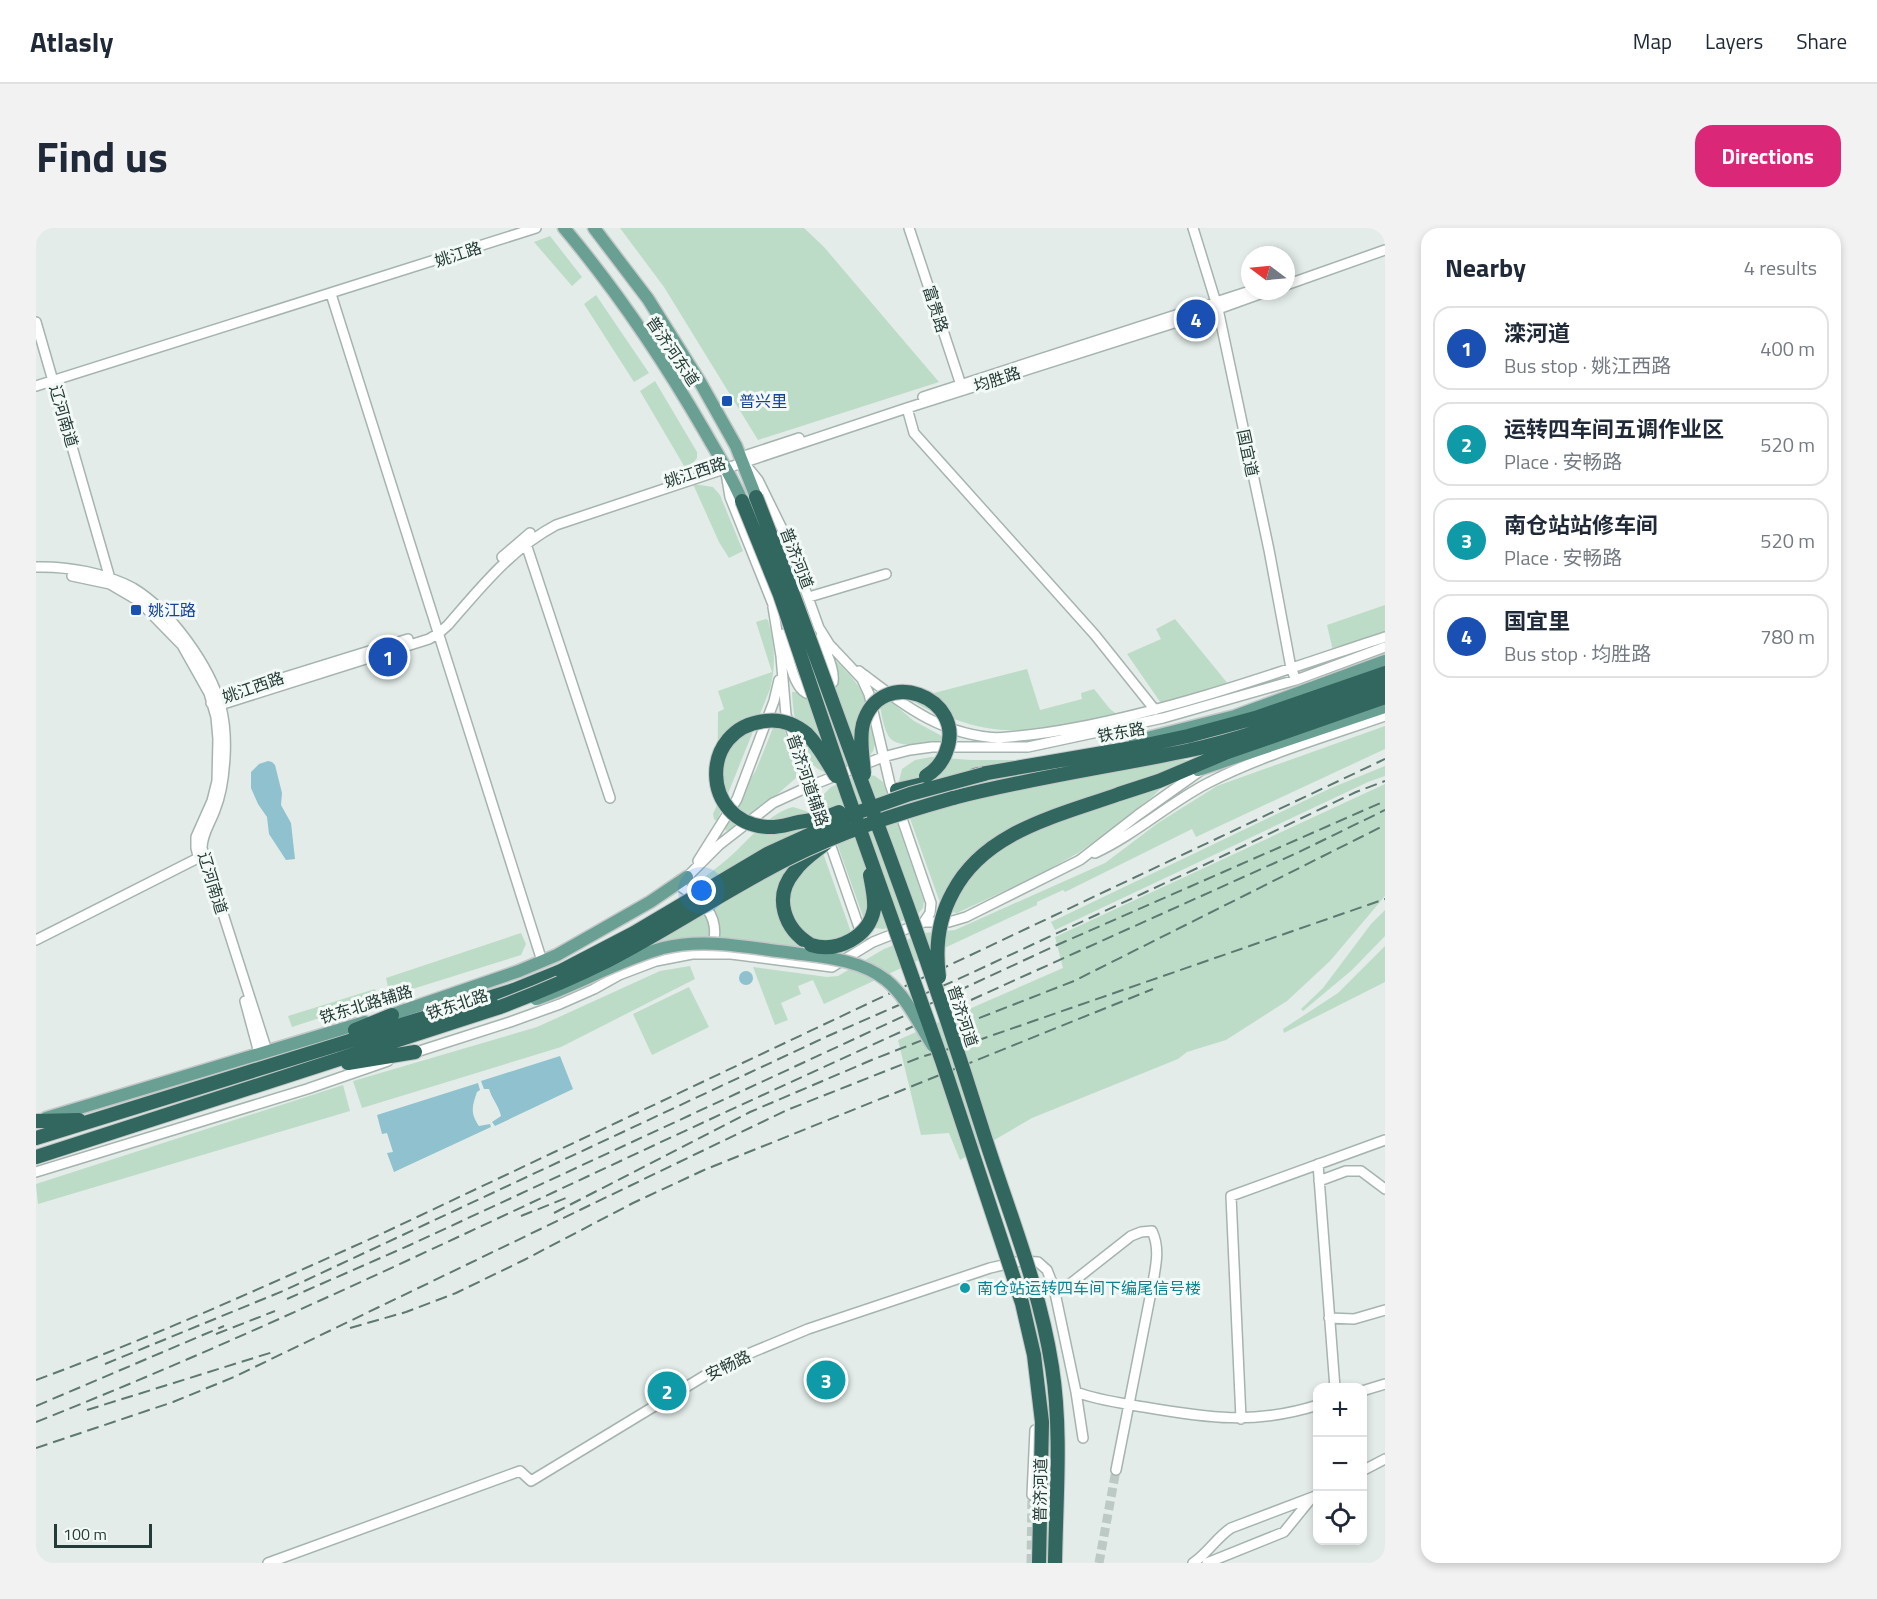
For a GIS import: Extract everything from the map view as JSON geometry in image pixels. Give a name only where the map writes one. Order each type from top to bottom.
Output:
[{"type":"highway","name":"普济河道","points":[[749,499],[806,628],[866,791],[943,1006],[1025,1254],[1046,1337],[1055,1391],[1058,1446],[1055,1563]]},
{"type":"highway","name":"普济河道","points":[[749,499],[847,793],[942,1061],[1008,1257],[1029,1331],[1039,1388],[1042,1422],[1039,1563]]},
{"type":"highway","name":"铁东路","points":[[861,819],[910,794],[984,774],[1132,748],[1210,730],[1256,718],[1385,673]]},
{"type":"highway","name":"铁东路","points":[[861,819],[903,812],[988,789],[1186,751],[1224,741],[1385,686]]},
{"type":"highway","points":[[866,791],[862,732],[866,717],[876,703],[885,696],[898,692],[913,692],[933,702],[944,715],[948,726],[949,746],[943,760],[933,772],[897,790]]},
{"type":"highway","points":[[943,1006],[936,958],[938,934],[945,908],[958,882],[966,870],[984,853],[1011,835],[1159,781],[1225,753],[1385,697]]},
{"type":"highway","points":[[829,816],[769,827],[751,824],[739,818],[722,800],[716,783],[717,761],[726,743],[737,732],[755,722],[774,720],[788,723],[802,730],[815,743],[847,793]]},
{"type":"highway","points":[[769,853],[789,837],[829,816],[874,797],[945,779],[984,774]]},
{"type":"highway","name":"铁东北路","points":[[36,1157],[500,1007],[574,977],[609,960],[787,859],[827,842],[861,819]]},
{"type":"highway","name":"铁东北路","points":[[36,1138],[514,990],[561,972],[634,933],[769,853],[861,819]]},
{"type":"highway","points":[[827,842],[795,870],[786,885],[783,897],[785,918],[792,929],[806,942],[822,947],[840,945],[852,940],[863,931],[871,918],[874,898],[865,844]]},
{"type":"highway","points":[[293,1057],[392,1015]]},
{"type":"highway","points":[[299,1073],[415,1052]]},
{"type":"highway","points":[[36,1121],[96,1120]]},
{"type":"main road","name":"普济河东道","points":[[564,228],[592,262],[658,356],[724,465],[749,499]]},
{"type":"main road","name":"普济河东道","points":[[596,229],[648,299],[732,438],[742,460],[749,499]]},
{"type":"main road","points":[[1068,758],[1235,716],[1385,661]]},
{"type":"main road","points":[[1159,781],[1385,707]]},
{"type":"main road","name":"铁东北路辅路","points":[[36,1121],[392,1015],[519,971],[580,942],[682,880]]},
{"type":"main road","points":[[500,1007],[550,994],[628,960],[666,948],[707,944],[736,945],[826,958],[872,970],[886,980],[902,997],[942,1061]]},
{"type":"street","name":"姚江路","points":[[36,386],[536,228]]},
{"type":"street","name":"富贵路","points":[[909,228],[962,387]]},
{"type":"street","name":"国宜道","points":[[1193,228],[1217,306],[1269,550],[1291,668],[1296,680]]},
{"type":"street","points":[[1295,275],[1385,244]]},
{"type":"street","points":[[1295,282],[1385,250]]},
{"type":"street","points":[[331,294],[542,962]]},
{"type":"street","name":"均胜路","points":[[1217,306],[1241,295]]},
{"type":"street","name":"均胜路","points":[[742,460],[962,387],[1241,299]]},
{"type":"street","name":"辽河南道","points":[[36,322],[111,581],[139,601],[182,645],[216,702],[217,781],[196,837],[196,848],[201,856],[263,1052]]},
{"type":"street","name":"均胜路","points":[[724,465],[907,408],[962,387]]},
{"type":"street","points":[[907,408],[914,433],[1095,635],[1155,710]]},
{"type":"street","name":"普济河道辅路","points":[[724,465],[730,497],[779,619],[797,684],[804,693],[809,695],[825,690],[834,678],[809,597],[786,539],[758,480],[742,460]]},
{"type":"street","name":"姚江西路","points":[[216,702],[438,630],[490,576],[526,544],[556,525],[724,465]]},
{"type":"street","name":"姚江西路","points":[[438,630],[498,560],[532,531],[557,519],[724,465]]},
{"type":"street","points":[[526,544],[610,798]]},
{"type":"street","points":[[36,567],[69,570],[111,581]]},
{"type":"street","points":[[36,573],[111,581]]},
{"type":"street","points":[[809,597],[886,574]]},
{"type":"street","name":"普济河道辅路","points":[[773,607],[780,643],[786,715],[858,926],[863,937],[873,942]]},
{"type":"street","name":"普济河道辅路","points":[[819,628],[829,644],[862,679],[869,694],[890,784],[931,903],[930,912],[924,922]]},
{"type":"street","name":"铁东路","points":[[997,738],[1065,730],[1155,710],[1385,637]]},
{"type":"street","name":"铁东路","points":[[810,786],[883,757],[910,750],[932,747],[1013,748],[1066,739],[1197,710],[1296,680],[1385,647]]},
{"type":"street","name":"铁东路","points":[[848,662],[905,706],[937,724],[963,734],[997,738],[1066,739]]},
{"type":"street","points":[[682,880],[701,858],[737,799],[774,701],[782,665]]},
{"type":"street","points":[[36,1172],[307,1089],[510,1022],[560,1004],[619,975],[656,961],[700,954],[731,954],[832,967],[873,942],[924,922],[949,922],[966,917],[1109,847],[1180,798],[1221,776],[1385,716]]},
{"type":"street","points":[[1080,860],[1171,790],[1225,753]]},
{"type":"street","points":[[682,880],[719,845],[773,803],[810,786]]},
{"type":"street","points":[[36,940],[201,856]]},
{"type":"street","points":[[682,880],[704,903],[712,917],[716,933],[713,945],[700,954]]},
{"type":"street","points":[[1241,1419],[1231,1196],[1385,1140]]},
{"type":"street","points":[[1318,1164],[1335,1383]]},
{"type":"street","points":[[1319,1181],[1346,1172],[1361,1171],[1385,1189]]},
{"type":"street","points":[[1054,1288],[1070,1284],[1131,1236],[1152,1231],[1157,1240],[1154,1282],[1116,1470]]},
{"type":"street","name":"安畅路","points":[[268,1563],[520,1471],[531,1481],[724,1364],[808,1329],[990,1268],[1021,1261],[1038,1262],[1047,1270],[1054,1288],[1083,1437]]},
{"type":"street","points":[[1329,1318],[1354,1319],[1385,1310]]},
{"type":"street","points":[[1367,1389],[1385,1384]]},
{"type":"street","points":[[1076,1392],[1128,1404],[1211,1418],[1241,1419],[1289,1414],[1313,1407]]},
{"type":"street","points":[[1032,1495],[1035,1430]]},
{"type":"street","points":[[1367,1468],[1385,1459]]},
{"type":"street","points":[[1193,1563],[1231,1528],[1313,1497]]},
{"type":"street","points":[[1207,1563],[1284,1532],[1298,1512],[1313,1498]]},
{"type":"green space","points":[[620,228],[804,228],[824,247],[939,382],[758,440],[664,287]]},
{"type":"green space","points":[[550,236],[582,277],[572,286],[534,242]]},
{"type":"green space","points":[[596,295],[649,373],[634,382],[584,304]]},
{"type":"green space","points":[[655,381],[697,452],[697,458],[687,471],[640,391]]},
{"type":"green space","points":[[693,484],[713,487],[720,495],[743,551],[729,558],[719,542]]},
{"type":"green space","points":[[1385,605],[1385,633],[1333,651],[1327,625]]},
{"type":"green space","points":[[766,619],[774,654],[773,671],[770,689],[717,821],[713,814],[717,805],[718,712],[724,709],[718,691],[772,672],[756,622]]},
{"type":"green space","points":[[1175,619],[1229,685],[1163,706],[1127,654],[1161,639],[1156,629]]},
{"type":"green space","points":[[836,661],[854,680],[865,698],[872,718],[875,744],[868,758],[825,772],[809,760],[803,750],[796,726],[792,692],[798,692],[809,700],[824,699],[835,683],[833,664]]},
{"type":"green space","points":[[1027,669],[1040,710],[1082,699],[1081,693],[1094,689],[1110,709],[1118,715],[1056,727],[996,729],[975,726],[954,719],[912,700],[911,694],[934,693]]},
{"type":"green space","points":[[877,690],[914,721],[953,742],[909,745],[894,741],[889,737],[885,727]]},
{"type":"green space","points":[[779,713],[796,767],[796,778],[740,827],[726,831],[723,824],[756,770]]},
{"type":"green space","points":[[1385,726],[1385,749],[1196,837],[1192,829],[1065,892],[1063,890],[1037,902],[1037,905],[824,1004],[813,980],[798,986],[801,994],[781,1003],[788,1020],[775,1025],[753,967],[827,977],[838,976],[884,949],[924,933],[955,930],[1105,863],[1158,823],[1217,786]]},
{"type":"green space","points":[[931,757],[971,760],[1191,760],[1152,797],[1078,853],[1035,877],[957,913],[943,911],[898,785],[902,769],[915,760]]},
{"type":"green space","points":[[1385,766],[1385,776],[1055,930],[1051,922],[1331,788]]},
{"type":"green space","points":[[863,773],[875,776],[883,782],[924,901],[923,908],[918,914],[884,929],[866,925],[824,807],[824,794],[831,787]]},
{"type":"green space","points":[[1385,784],[1385,896],[1330,961],[1287,1001],[1226,1040],[1187,1052],[1178,1059],[1032,1118],[960,1160],[949,1133],[921,1135],[898,1040],[1063,968],[1055,937]]},
{"type":"green space","points":[[793,807],[806,811],[810,816],[852,935],[853,943],[849,951],[837,954],[718,939],[718,923],[713,909],[692,887],[728,858],[768,820]]},
{"type":"green space","points":[[705,910],[711,923],[712,938],[650,948],[649,944]]},
{"type":"green space","points":[[1385,910],[1385,936],[1352,970],[1303,1011],[1301,1009],[1323,988],[1371,924]]},
{"type":"green space","points":[[521,933],[526,944],[521,955],[390,996],[386,978]]},
{"type":"green space","points":[[1385,946],[1385,982],[1284,1033],[1283,1029],[1338,993]]},
{"type":"green space","points":[[690,966],[695,979],[561,1047],[362,1108],[353,1081],[537,1027],[660,971]]},
{"type":"green space","points":[[689,987],[709,1027],[652,1055],[633,1014]]},
{"type":"green space","points":[[375,989],[378,999],[292,1027],[288,1016]]},
{"type":"green space","points":[[343,1085],[350,1111],[38,1204],[36,1184]]},
{"type":"water","points":[[268,761],[275,765],[282,793],[281,805],[291,823],[295,859],[286,860],[269,834],[267,817],[251,788],[251,772],[259,764]]},
{"type":"water","points":[[746,971],[751,973],[753,978],[751,983],[746,985],[741,983],[739,978],[741,973]]},
{"type":"water","points":[[560,1056],[573,1089],[495,1126],[492,1122],[501,1116],[500,1112],[489,1089],[484,1089],[481,1081]]},
{"type":"water","points":[[478,1083],[480,1090],[474,1101],[474,1117],[479,1126],[490,1124],[491,1127],[394,1172],[387,1153],[393,1152],[387,1133],[382,1134],[377,1115]]},
{"type":"tunnel","points":[[1099,1563],[1116,1470]]},
{"type":"tunnel","points":[[1031,1563],[1032,1495]]},
{"type":"railway","points":[[36,1380],[166,1329],[379,1235],[1385,759]]},
{"type":"railway","points":[[105,1364],[283,1291],[828,1036],[954,981],[1356,792],[1385,781]]},
{"type":"railway","points":[[287,1299],[410,1245],[1057,945],[1385,801]]},
{"type":"railway","points":[[36,1422],[115,1390],[350,1287],[819,1069],[1299,852],[1385,810]]},
{"type":"railway","points":[[554,1213],[750,1112],[874,1059],[1074,981],[1385,825]]},
{"type":"railway","points":[[36,1448],[173,1402],[234,1377],[787,1110],[921,1057],[973,1042],[1385,899]]},
{"type":"railway","points":[[350,1328],[406,1312],[456,1293],[633,1203],[704,1170],[1153,989]]},
{"type":"railway","points":[[521,1216],[566,1198]]},
{"type":"railway","points":[[216,1334],[275,1311]]},
{"type":"railway","points":[[36,1406],[224,1326]]},
{"type":"railway","points":[[87,1410],[273,1352]]},
{"type":"place","name":"国宜里","points":[[1196,319]]},
{"type":"place","name":"普兴里","points":[[727,401]]},
{"type":"place","name":"姚江路","points":[[136,610]]},
{"type":"place","name":"滦河道","points":[[388,657]]},
{"type":"place","name":"南仓站运转四车间下编尾信号楼","points":[[965,1288]]},
{"type":"place","name":"南仓站站修车间","points":[[826,1380]]},
{"type":"place","name":"运转四车间五调作业区","points":[[667,1391]]}]
